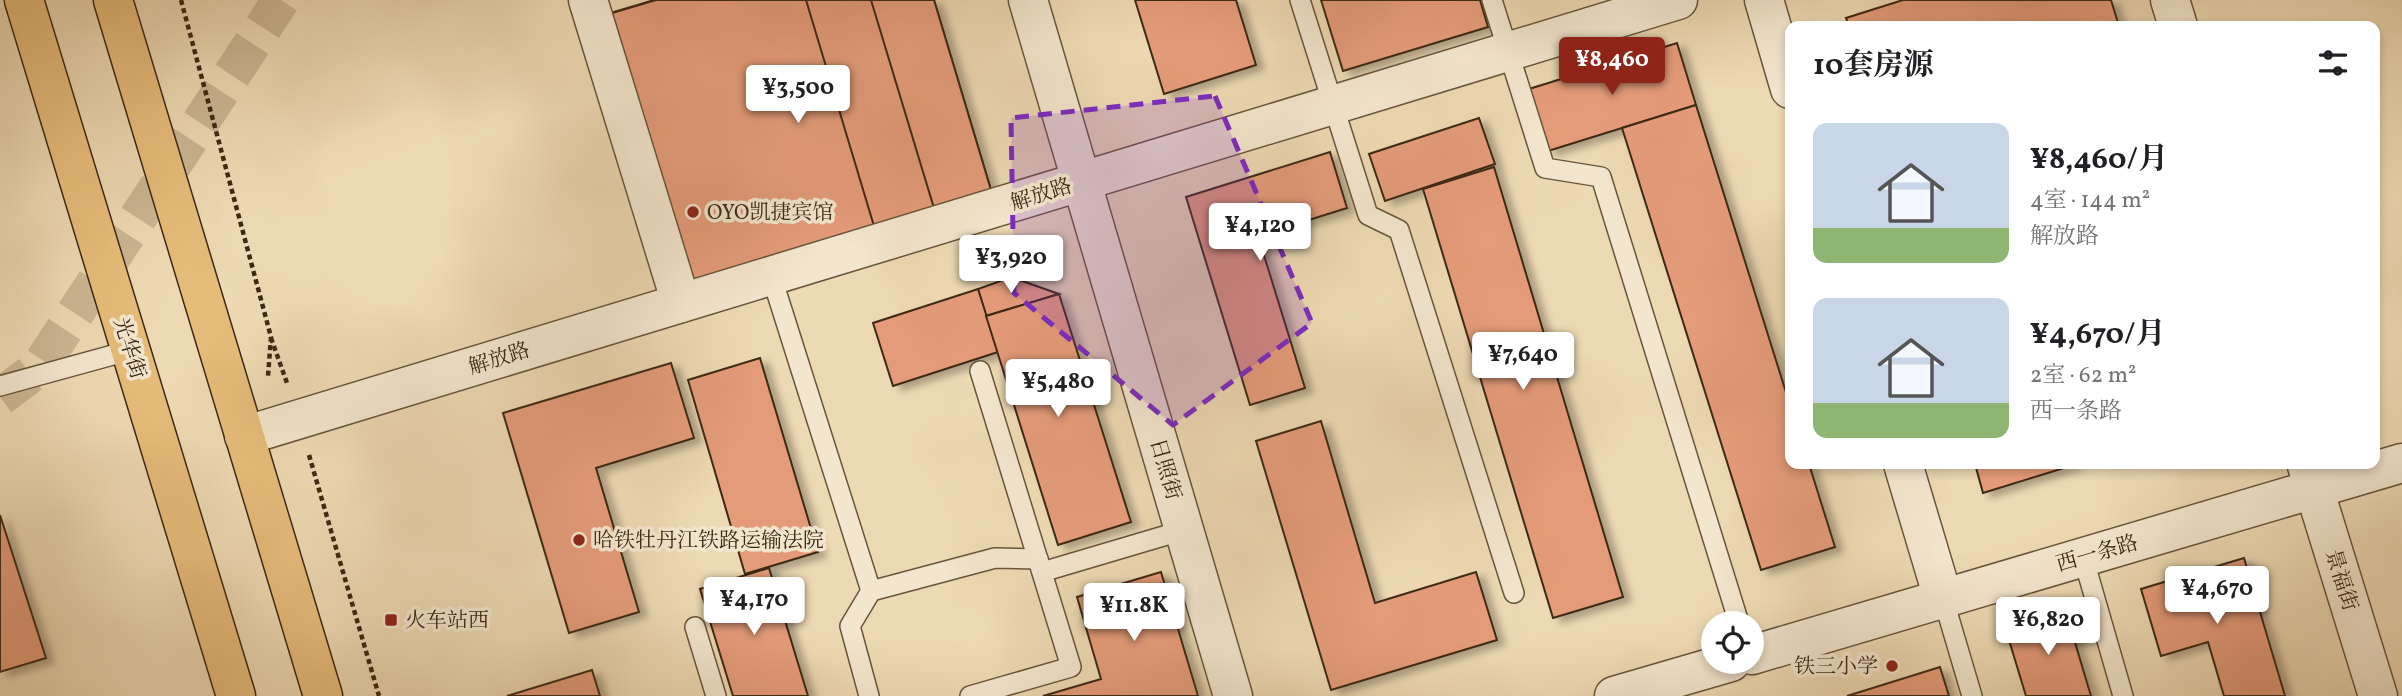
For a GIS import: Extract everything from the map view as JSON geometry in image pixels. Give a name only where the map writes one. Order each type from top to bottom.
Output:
[{"type":"highway","name":"光华街","points":[[24,0],[236,696]]},
{"type":"highway","points":[[113,0],[323,696]]},
{"type":"street","points":[[587,0],[681,303]]},
{"type":"street","name":"日照街","points":[[1028,0],[1233,696]]},
{"type":"street","name":"解放路","points":[[243,436],[1678,0]]},
{"type":"street","points":[[1763,0],[1785,73]]},
{"type":"street","points":[[2170,0],[2176,21]]},
{"type":"street","name":"西一条路","points":[[2380,466],[2402,463]]},
{"type":"street","points":[[1904,469],[1943,598]]},
{"type":"street","name":"西一条路","points":[[1764,651],[2083,557],[2310,477],[2363,469]]},
{"type":"street","name":"景福街","points":[[2310,477],[2378,696]]},
{"type":"street","points":[[1614,696],[1701,671]]},
{"type":"lane","points":[[1300,0],[1368,215],[1399,230],[1514,593]]},
{"type":"lane","points":[[1492,0],[1545,168],[1601,177],[1735,611]]},
{"type":"lane","points":[[771,275],[871,591]]},
{"type":"lane","points":[[0,386],[131,350]]},
{"type":"lane","points":[[970,696],[1071,667],[980,371]]},
{"type":"lane","points":[[869,696],[850,626],[871,591],[995,558],[1040,565],[1184,530]]},
{"type":"lane","points":[[2083,557],[2123,696]]},
{"type":"lane","points":[[1943,598],[1972,696]]},
{"type":"lane","points":[[695,627],[716,696]]},
{"type":"path","points":[[181,0],[271,337],[299,419],[379,696]]},
{"type":"path","points":[[268,378],[271,337]]},
{"type":"highlighted area","points":[[1215,96],[1312,323],[1173,425],[1014,293],[1011,118]]},
{"type":"building","points":[[654,0],[934,0],[994,200],[695,291],[611,13]]},
{"type":"building","points":[[656,0],[806,0],[877,236],[695,291],[612,13]]},
{"type":"building","points":[[871,0],[934,0],[994,200],[937,218]]},
{"type":"building","points":[[1135,0],[1236,0],[1256,65],[1164,94]]},
{"type":"building","points":[[1321,0],[1480,0],[1488,27],[1343,71]]},
{"type":"building","points":[[1903,0],[2111,0],[2117,21],[1847,21],[1846,18]]},
{"type":"building","points":[[1677,43],[1696,105],[1548,151],[1529,89]]},
{"type":"building","points":[[1696,105],[1785,389],[1785,469],[1811,469],[1835,547],[1761,570],[1622,128]]},
{"type":"building","points":[[1479,118],[1495,164],[1385,201],[1369,154]]},
{"type":"building","points":[[1330,152],[1347,208],[1258,236],[1305,388],[1250,405],[1186,197]]},
{"type":"building","points":[[1494,167],[1623,597],[1553,618],[1423,189]]},
{"type":"building","points":[[1011,277],[1059,294],[986,316],[978,289]]},
{"type":"building","points":[[978,289],[998,352],[893,386],[873,323]]},
{"type":"building","points":[[1059,294],[1131,522],[1058,545],[986,316]]},
{"type":"building","points":[[760,358],[818,552],[745,574],[688,380]]},
{"type":"building","name":"哈铁牡丹江铁路运输法院","points":[[671,363],[694,438],[596,468],[639,612],[569,633],[503,413]]},
{"type":"building","points":[[1321,421],[1375,603],[1476,572],[1497,640],[1331,690],[1256,441]]},
{"type":"building","points":[[1976,469],[2061,469],[1983,493]]},
{"type":"building","points":[[0,515],[46,658],[0,672]]},
{"type":"building","points":[[2244,558],[2285,696],[2224,696],[2208,642],[2161,656],[2141,589]]},
{"type":"building","points":[[769,568],[808,696],[733,696],[700,589]]},
{"type":"building","points":[[1161,572],[1198,696],[1043,696],[1101,679],[1077,597]]},
{"type":"building","points":[[2065,609],[2091,696],[2026,696],[2005,627]]},
{"type":"building","points":[[1940,667],[1949,696],[1847,696]]},
{"type":"building","points":[[592,670],[600,696],[507,696]]},
{"type":"tunnel","points":[[0,397],[39,368],[281,0]]},
{"type":"place","name":"OYO凯捷宾馆","points":[[693,212]]},
{"type":"place","name":"哈铁牡丹江铁路运输法院","points":[[579,540]]},
{"type":"place","name":"火车站西","points":[[391,620]]},
{"type":"place","name":"铁三小学","points":[[1892,666]]}]
